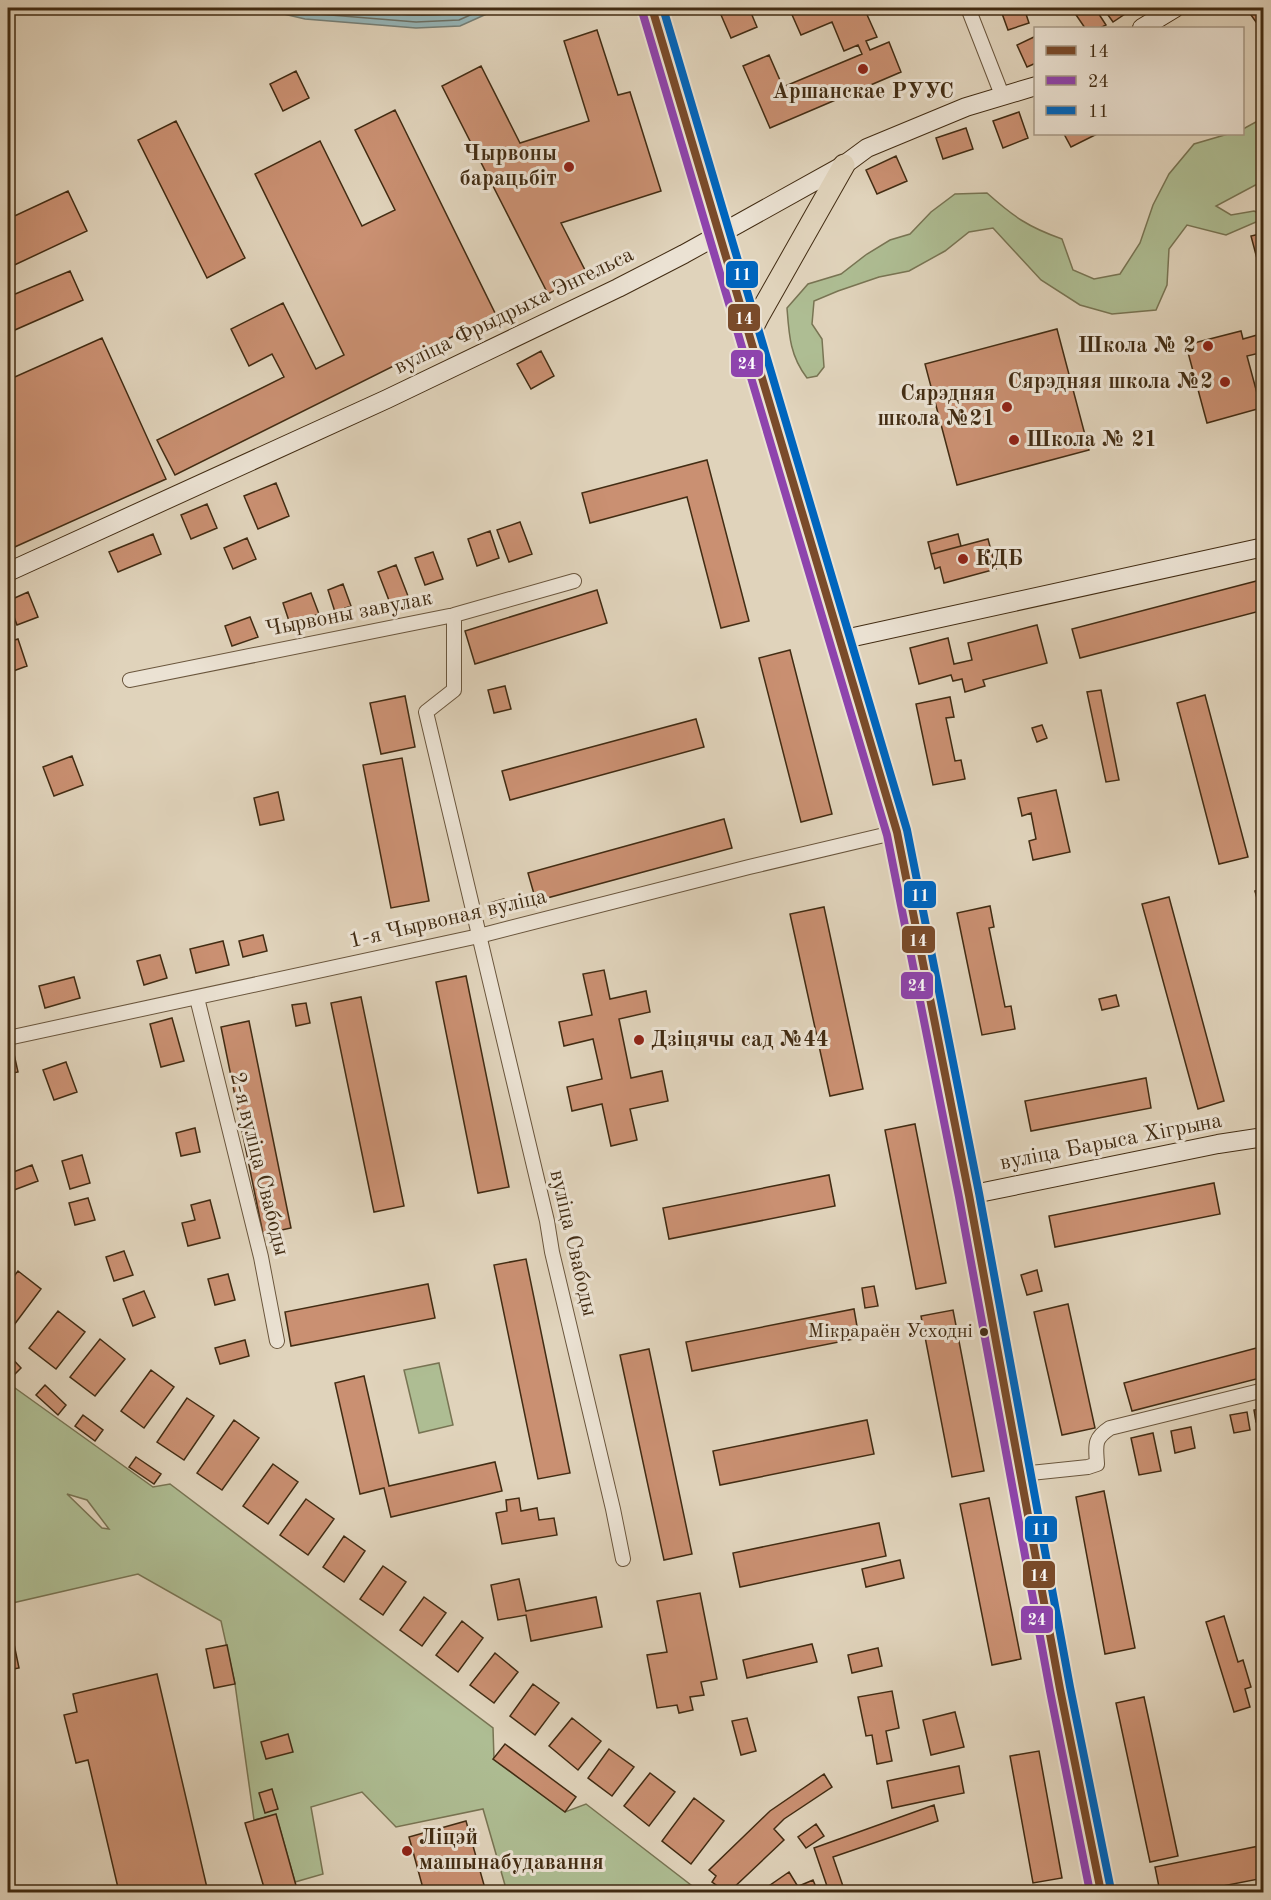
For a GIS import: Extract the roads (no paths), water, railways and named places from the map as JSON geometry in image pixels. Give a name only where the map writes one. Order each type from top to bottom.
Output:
[{"type":"main road","points":[[652,8],[897,832],[969,1195],[1060,1689],[1101,1893]]},
{"type":"main road","points":[[748,337],[844,165]]},
{"type":"street","points":[[968,8],[1002,95]]},
{"type":"street","points":[[1144,27],[1176,8]]},
{"type":"street","name":"вуліца Фрыдрыха Энгельса","points":[[8,572],[387,399],[576,308],[684,254],[844,165],[867,148],[966,107],[1034,86]]},
{"type":"street","points":[[840,640],[1263,547]]},
{"type":"street","name":"Чырвоны завулак","points":[[130,680],[454,615],[574,581]]},
{"type":"street","name":"вуліца Свабоды","points":[[454,615],[454,690],[426,712],[547,1221],[552,1252],[623,1559]]},
{"type":"street","name":"1-я Чырвоная вуліца","points":[[8,1038],[479,936],[897,832]]},
{"type":"street","name":"2-я вуліца Свабоды","points":[[196,998],[261,1257],[277,1341]]},
{"type":"street","name":"вуліца Барыса Хігрына","points":[[969,1195],[1218,1144],[1263,1137]]},
{"type":"street","points":[[1021,1474],[1088,1467],[1097,1464],[1096,1443],[1100,1434],[1110,1428],[1263,1390]]},
{"type":"water","points":[[258,8],[500,8],[460,26],[416,28],[305,19]]},
{"type":"place","name":"Аршанскае РУУС","points":[[863,69]]},
{"type":"place","name":"Чырвоны барацьбіт","points":[[569,167]]},
{"type":"place","name":"Школа № 2","points":[[1208,346]]},
{"type":"place","name":"Сярэдняя школа №2","points":[[1225,382]]},
{"type":"place","name":"Сярэдняя школа №21","points":[[1007,407]]},
{"type":"place","name":"Школа № 21","points":[[1014,440]]},
{"type":"place","name":"КДБ","points":[[963,559]]},
{"type":"place","name":"Дзіцячы сад №44","points":[[639,1040]]},
{"type":"place","name":"Мікрараён Усходні","points":[[984,1332]]},
{"type":"place","name":"Ліцэй машынабудавання","points":[[407,1851]]}]
